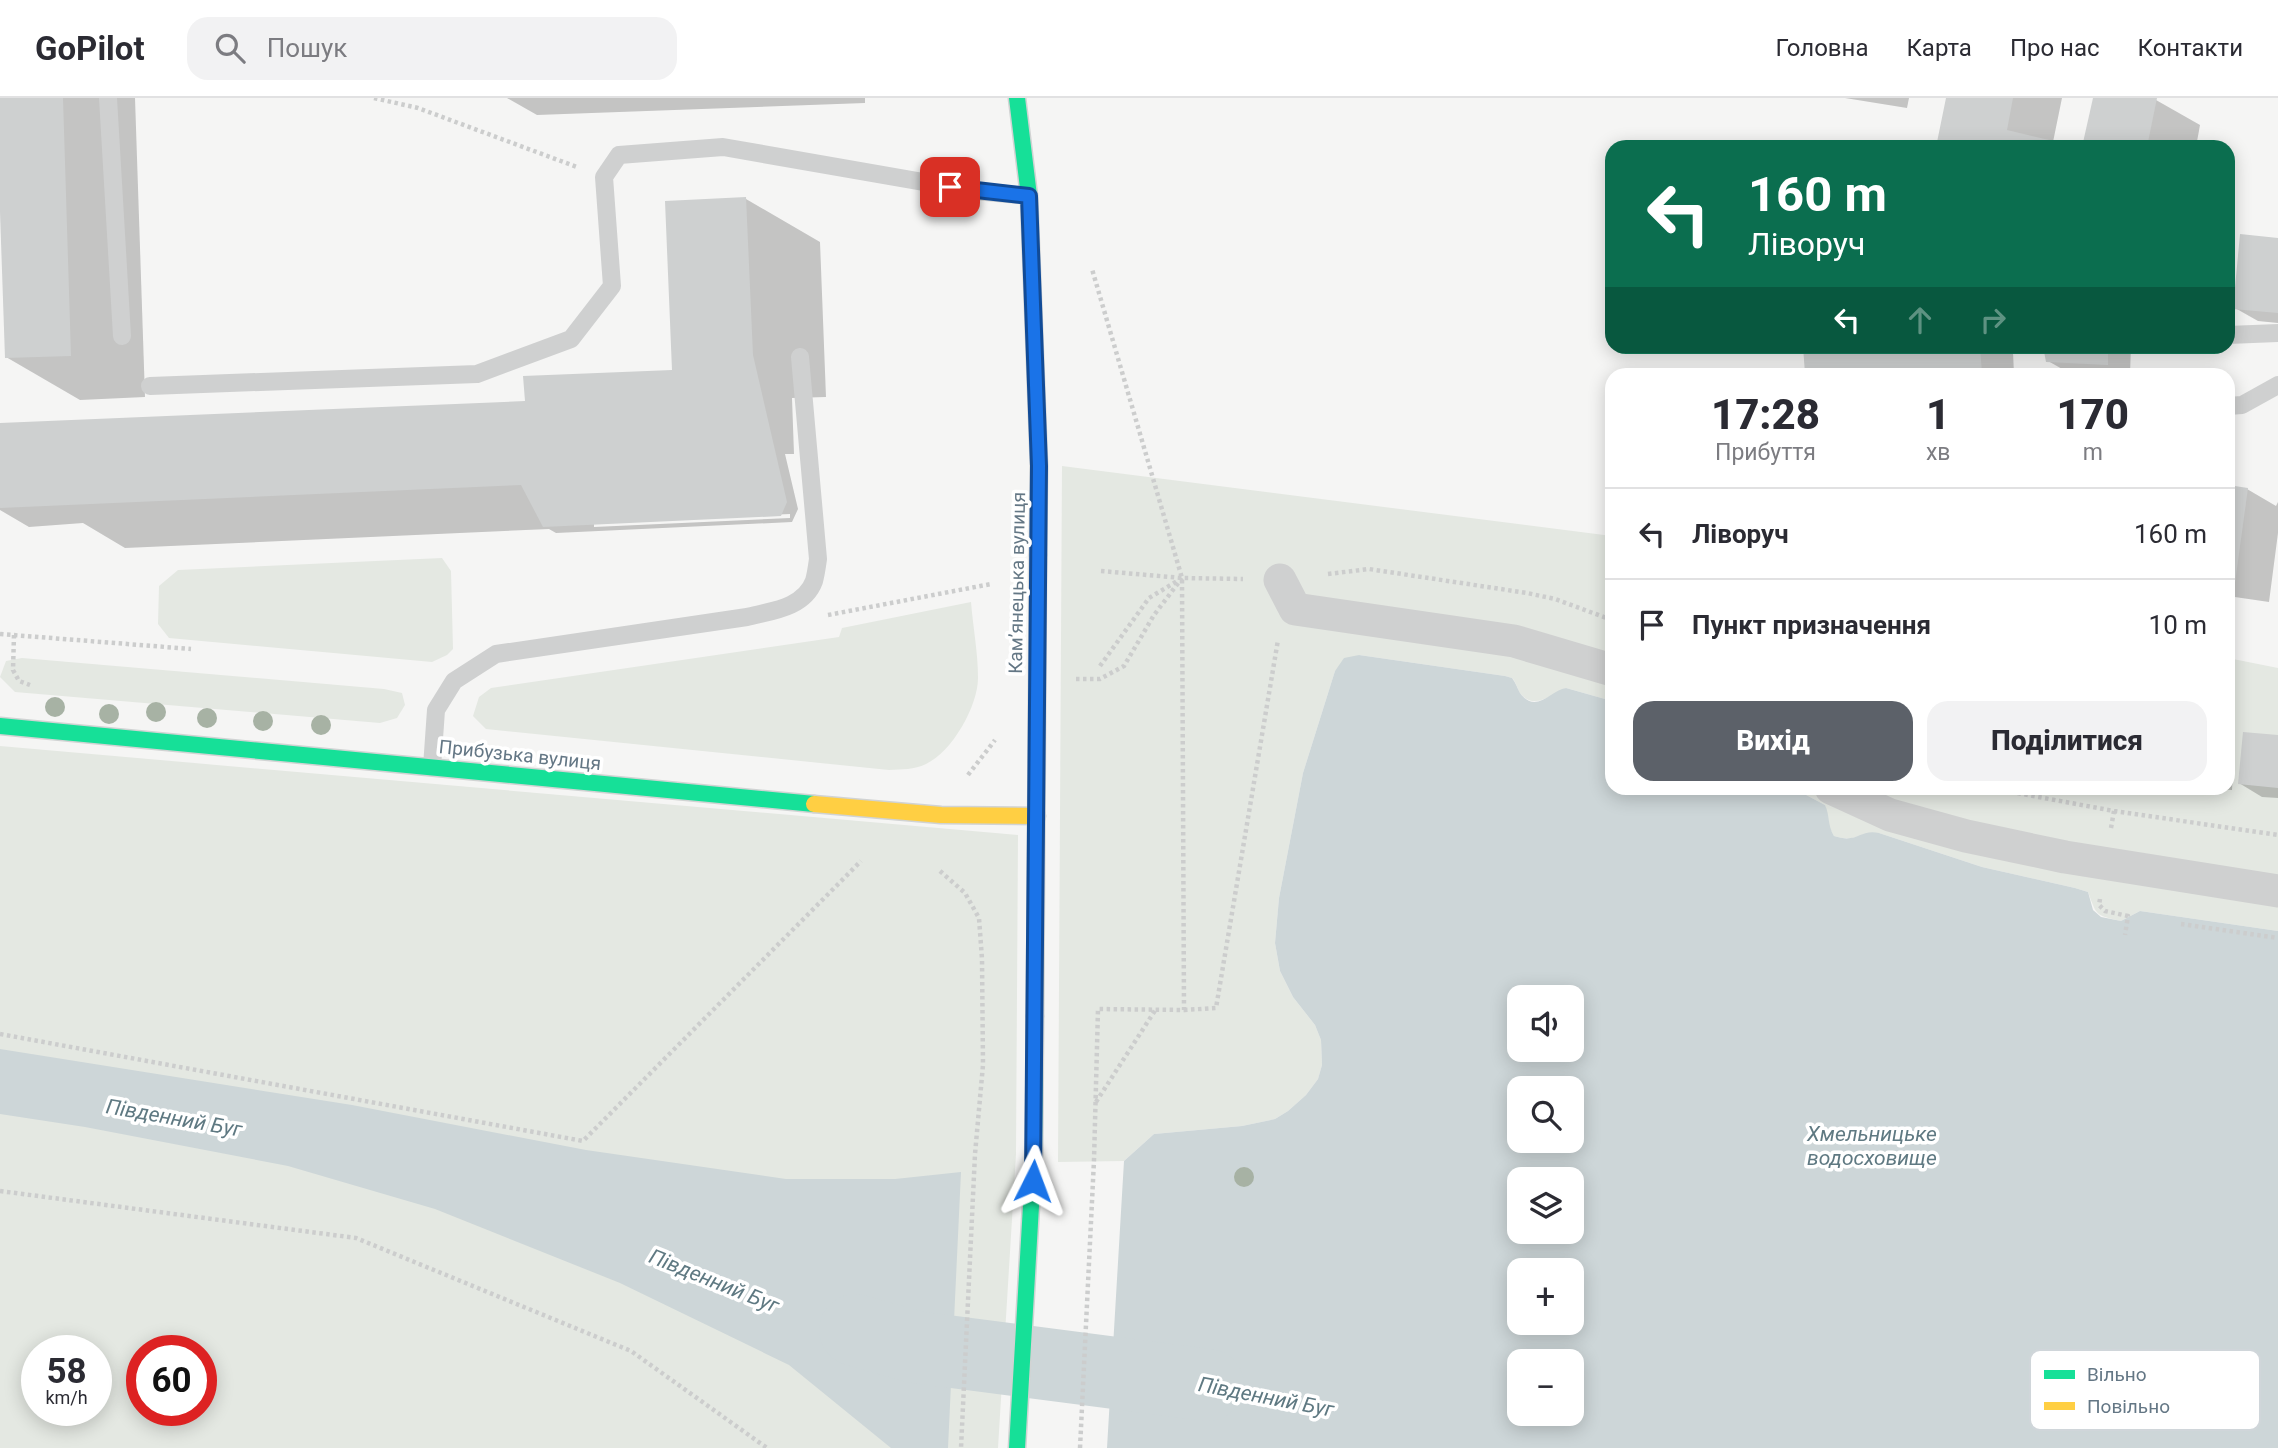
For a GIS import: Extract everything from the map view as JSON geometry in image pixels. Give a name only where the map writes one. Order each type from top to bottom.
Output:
[{"type":"main road","name":"Камʼянецька вулиця","points":[[1017,98],[1029,196],[1039,466],[1034,1154],[1017,1448]]},
{"type":"main road","name":"Прибузька вулиця","points":[[0,726],[941,815],[1037,816]]},
{"type":"street","points":[[1280,580],[1296,609],[1514,641],[1605,668]]},
{"type":"street","points":[[1846,795],[1890,815],[1966,836],[2065,857],[2278,891]]},
{"type":"lane","points":[[108,98],[122,336]]},
{"type":"lane","points":[[150,386],[477,374],[571,339],[612,286],[604,177],[619,156],[723,147],[975,191],[1029,196]]},
{"type":"lane","points":[[2235,335],[2278,333]]},
{"type":"lane","points":[[432,767],[436,710],[454,681],[496,654],[747,617],[779,610],[798,601],[813,583],[818,559],[800,357]]},
{"type":"lane","points":[[2235,406],[2242,405],[2278,385]]},
{"type":"path","points":[[374,98],[418,108],[604,177]]},
{"type":"path","points":[[1093,269],[1182,578],[1184,1010]]},
{"type":"path","points":[[1101,571],[1182,578],[1280,580],[1369,569],[1527,593],[1555,599],[1605,617]]},
{"type":"path","points":[[1036,679],[1100,679],[1124,666],[1154,615],[1182,578]]},
{"type":"path","points":[[1100,666],[1149,598],[1182,578]]},
{"type":"path","points":[[1080,1448],[1094,1160],[1098,1009],[1216,1008],[1279,632]]},
{"type":"path","points":[[0,634],[191,649]]},
{"type":"path","points":[[14,635],[13,670],[19,681],[30,685]]},
{"type":"path","points":[[965,779],[993,745],[997,733]]},
{"type":"path","points":[[2028,795],[2114,811],[2278,835]]},
{"type":"path","points":[[0,1034],[583,1141],[861,861]]},
{"type":"path","points":[[940,871],[965,893],[979,919],[983,1065],[975,1154],[961,1448]]},
{"type":"path","points":[[2121,915],[2129,916],[2125,935]]},
{"type":"path","points":[[2181,924],[2278,938]]},
{"type":"path","points":[[1096,1102],[1157,1009]]},
{"type":"path","points":[[0,1191],[356,1238],[631,1352],[767,1448]]},
{"type":"shaded area","points":[[1062,466],[1605,535],[1605,699],[1566,688],[1543,700],[1531,701],[1520,693],[1512,678],[1505,676],[1359,655],[1335,671],[1303,773],[1279,898],[1275,943],[1280,971],[1293,997],[1315,1025],[1321,1040],[1322,1065],[1318,1079],[1306,1095],[1275,1119],[1242,1126],[1154,1134],[1124,1161],[1058,1162]]},
{"type":"shaded area","points":[[442,558],[451,571],[453,649],[432,662],[169,638],[158,624],[159,586],[178,570]]},
{"type":"shaded area","points":[[971,602],[978,669],[974,702],[954,739],[936,758],[917,767],[889,770],[486,729],[473,716],[479,697],[491,688],[839,637],[842,628]]},
{"type":"shaded area","points":[[22,658],[384,689],[402,693],[405,705],[397,718],[380,723],[15,692],[0,677],[6,661]]},
{"type":"shaded area","points":[[2235,659],[2278,668],[2278,931],[2140,911],[2121,921],[2106,917],[2098,913],[2088,892],[2075,888],[1982,867],[1879,833],[1852,838],[1834,836],[1829,827],[1825,805],[1806,795],[2235,795]]},
{"type":"shaded area","points":[[0,746],[1018,835],[1016,1154],[998,1448],[0,1448]]},
{"type":"water","name":"Хмельницьке водосховище","points":[[1359,655],[1505,676],[1512,678],[1520,693],[1532,702],[1543,700],[1566,688],[1605,699],[1605,795],[1806,795],[1825,805],[1834,836],[1854,838],[1872,832],[1879,833],[1982,867],[2075,888],[2088,892],[2093,910],[2101,917],[2121,921],[2140,911],[2278,931],[2278,1448],[1107,1448],[1124,1161],[1154,1134],[1242,1126],[1275,1119],[1306,1095],[1318,1079],[1322,1065],[1321,1040],[1315,1025],[1293,997],[1280,971],[1275,943],[1279,898],[1303,773],[1335,671],[1344,658]]},
{"type":"water","points":[[0,1049],[352,1105],[586,1150],[786,1179],[895,1179],[961,1172],[948,1448],[891,1448],[789,1365],[620,1283],[435,1209],[288,1166],[85,1127],[0,1114]]},
{"type":"building","points":[[0,98],[63,98],[71,356],[5,358],[0,212]]},
{"type":"building","points":[[1946,98],[2013,98],[2007,130],[2049,140],[1937,140]]},
{"type":"building","points":[[2093,98],[2157,98],[2148,140],[2084,140]]},
{"type":"building","points":[[746,197],[753,355],[787,502],[781,516],[543,527],[521,485],[0,508],[0,423],[525,401],[523,376],[672,370],[665,201]]},
{"type":"building","points":[[2240,234],[2278,238],[2278,313],[2235,309]]},
{"type":"building","points":[[1804,354],[1981,354],[1982,368],[1805,368]]},
{"type":"building","points":[[2044,354],[2108,354],[2108,365],[2046,362]]},
{"type":"building","points":[[2235,486],[2248,488],[2235,583]]},
{"type":"building","points":[[2243,732],[2278,735],[2278,788],[2238,784]]},
{"type":"waterway","name":"Південний Буг","points":[[855,1330],[915,1347],[1208,1385]]},
{"type":"traffic: fast","points":[[1017,98],[1029,196],[1039,466],[1038,555]]},
{"type":"traffic: fast","points":[[0,726],[814,804]]},
{"type":"traffic: fast","points":[[1017,1448],[1034,1154],[1035,1016]]},
{"type":"traffic: slow","points":[[1035,1016],[1038,555]]},
{"type":"traffic: slow","points":[[814,804],[941,815],[1037,816]]},
{"type":"route","points":[[950,187],[1029,196],[1039,466],[1033,1181]]}]
